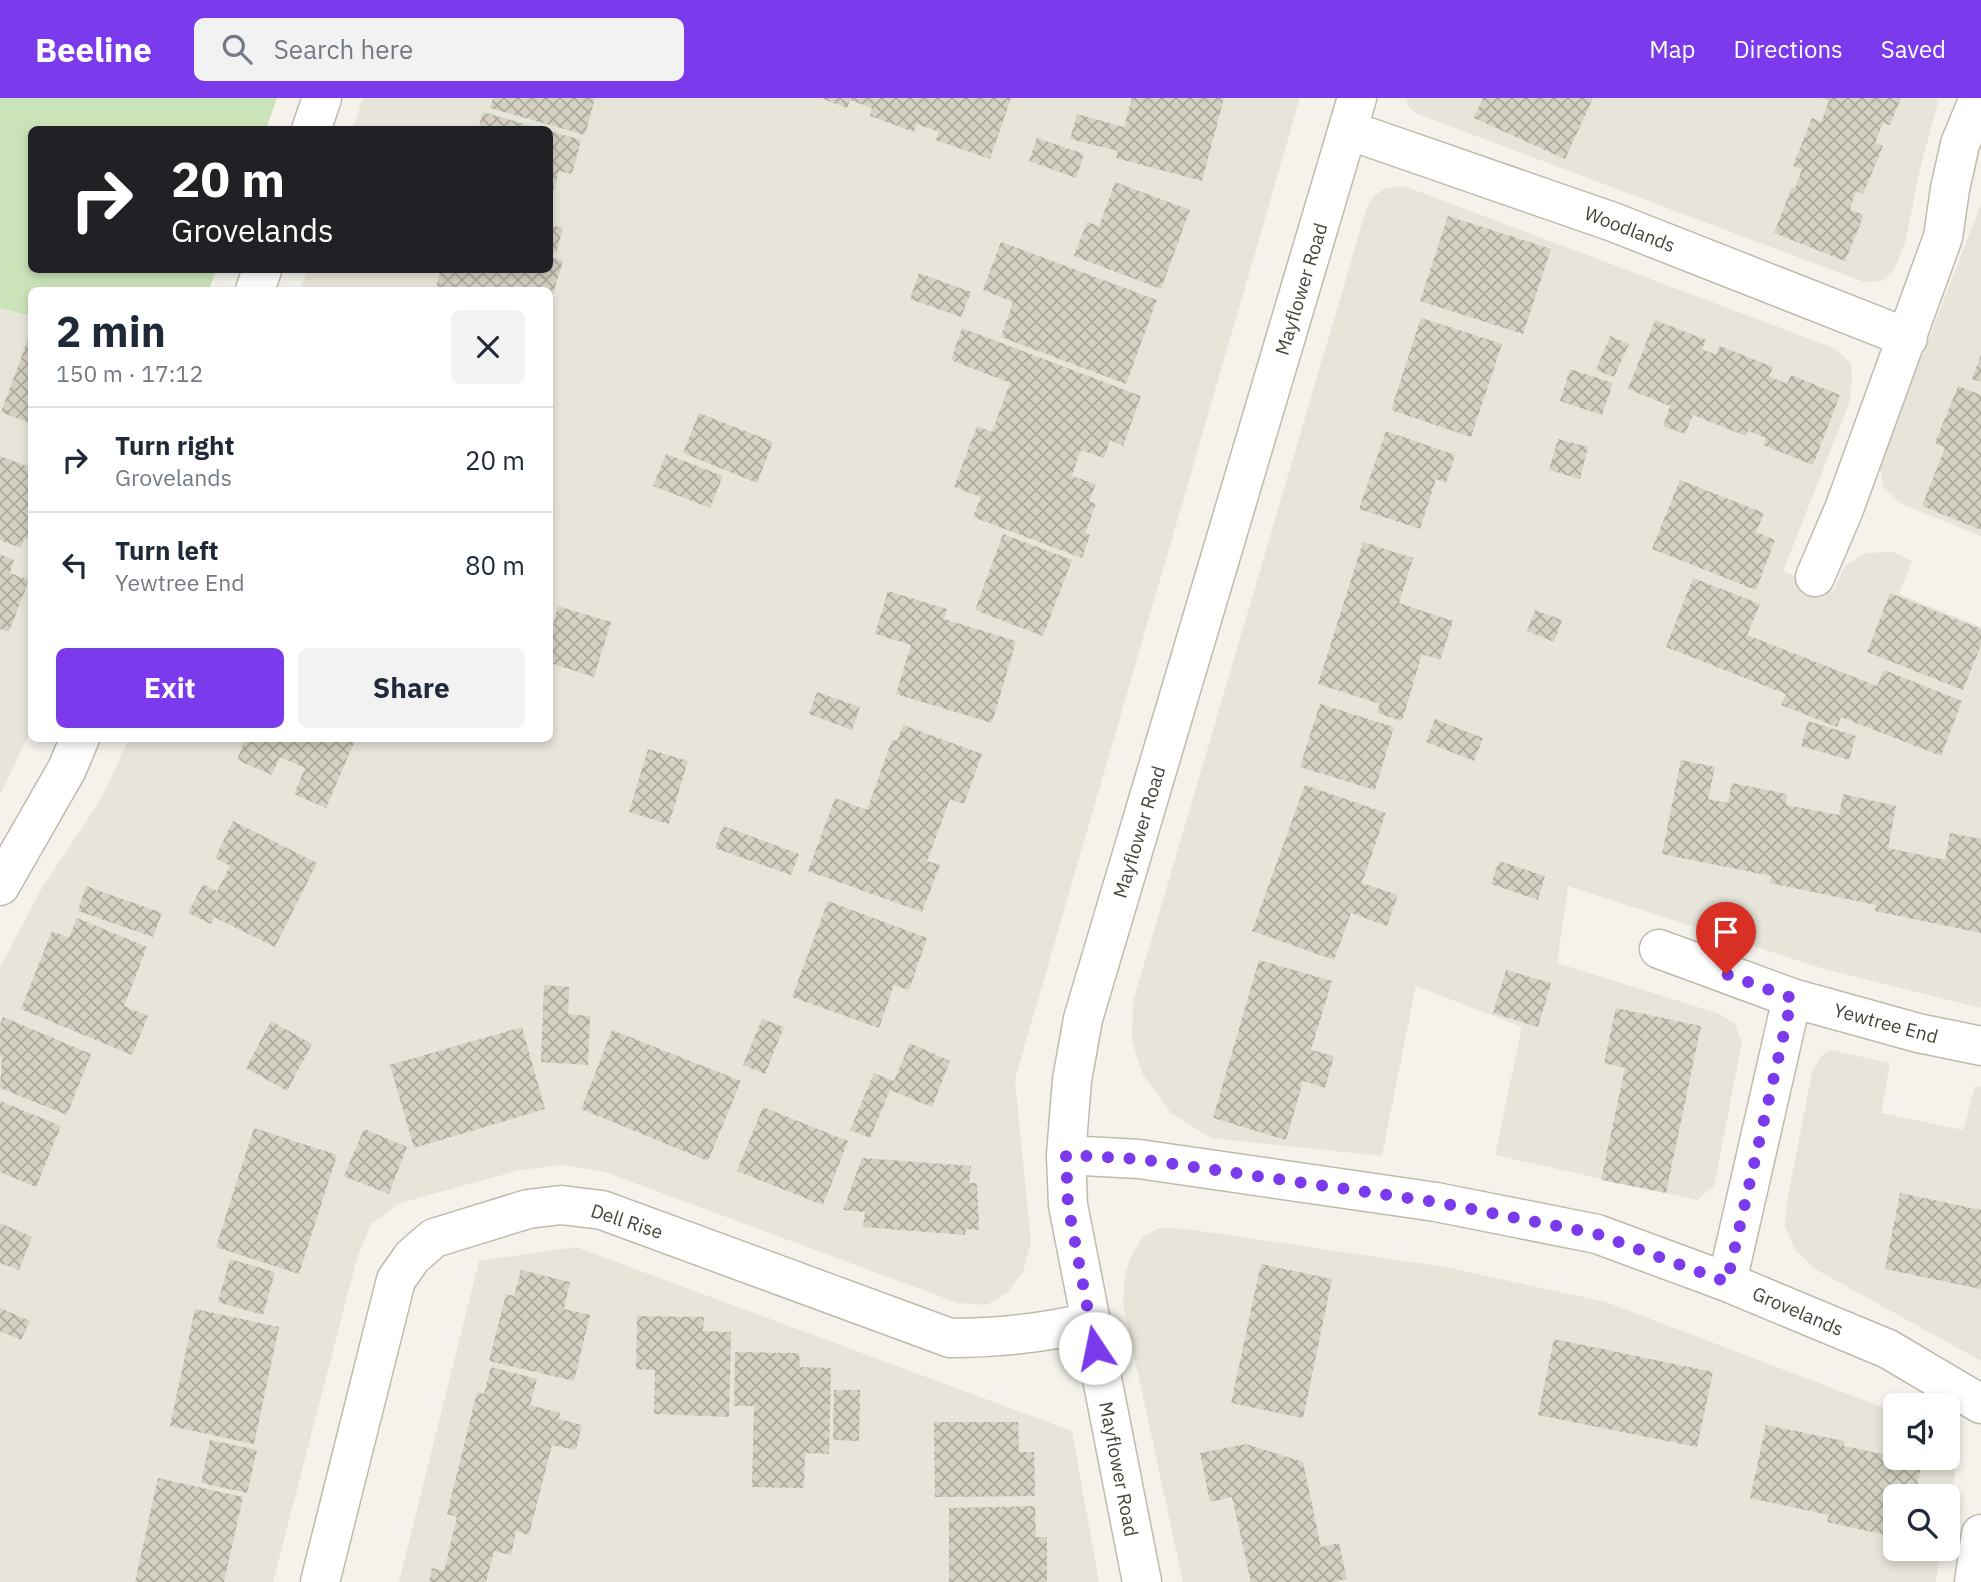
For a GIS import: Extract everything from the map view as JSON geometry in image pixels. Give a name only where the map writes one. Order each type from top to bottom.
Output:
[{"type":"street","points":[[312,126],[322,98]]},
{"type":"street","points":[[1815,577],[1844,509],[1943,237],[1960,144],[1979,98]]},
{"type":"street","name":"Woodlands","points":[[1353,114],[1613,222],[1908,338]]},
{"type":"street","name":"Mayflower Road","points":[[1142,1582],[1068,1205],[1066,1155],[1072,1080],[1083,1019],[1353,114]]},
{"type":"street","points":[[0,886],[68,769],[78,742]]},
{"type":"street","name":"Yewtree End","points":[[1659,949],[1792,998],[1981,1046]]},
{"type":"street","points":[[1727,1282],[1792,998]]},
{"type":"street","name":"Grovelands","points":[[1066,1155],[1139,1159],[1436,1202],[1597,1234],[1727,1282],[1888,1349],[1981,1404]]},
{"type":"street","name":"Dell Rise","points":[[320,1582],[396,1280],[412,1257],[434,1238],[528,1209],[561,1205],[588,1208],[602,1210],[950,1338],[985,1338],[1059,1329],[1090,1322]]},
{"type":"street","points":[[1974,1582],[1981,1534]]},
{"type":"shaded area","points":[[363,98],[1300,98],[1015,1079],[1031,1242],[1023,1272],[1008,1292],[987,1305],[958,1303],[605,1172],[564,1165],[520,1170],[400,1203],[371,1224],[357,1258],[273,1582],[0,1582],[0,967],[42,888],[100,801],[128,742],[553,742],[553,287],[301,287],[306,273],[553,273],[553,126],[354,126]]},
{"type":"shaded area","points":[[1406,98],[1937,98],[1938,102],[1920,169],[1906,240],[1894,270],[1882,281],[1864,282],[1415,113],[1407,105]]},
{"type":"shaded area","points":[[1404,186],[1836,349],[1851,364],[1849,404],[1783,571],[1833,592],[1845,566],[1865,553],[1894,552],[1912,561],[1899,594],[1981,627],[1981,1008],[1824,969],[1568,886],[1557,963],[1720,1014],[1735,1024],[1742,1043],[1714,1186],[1697,1200],[1495,1155],[1522,1027],[1416,986],[1382,1156],[1211,1138],[1171,1113],[1142,1073],[1132,1040],[1133,1002],[1367,207],[1374,196],[1386,188]]},
{"type":"shaded area","points":[[1981,204],[1981,536],[1901,504],[1884,487],[1880,469]]},
{"type":"shaded area","points":[[0,308],[28,315],[28,736],[0,795]]},
{"type":"shaded area","points":[[1830,1050],[1890,1063],[1881,1113],[1963,1130],[1975,1086],[1981,1087],[1981,1361],[1817,1270],[1795,1250],[1785,1226],[1787,1200],[1812,1073],[1821,1056]]},
{"type":"shaded area","points":[[1158,1228],[1186,1229],[1445,1267],[1606,1302],[1883,1407],[1883,1470],[1954,1470],[1953,1484],[1883,1484],[1883,1561],[1939,1561],[1936,1582],[1183,1582],[1123,1304],[1125,1274],[1131,1256],[1142,1238]]},
{"type":"shaded area","points":[[576,1247],[1072,1431],[1099,1582],[399,1582],[479,1261]]},
{"type":"green space","points":[[0,98],[277,98],[267,126],[28,126],[28,273],[215,273],[210,287],[28,287],[28,315],[0,308]]},
{"type":"building","points":[[493,98],[595,98],[585,135],[490,108]]},
{"type":"building","points":[[821,98],[1011,98],[990,159],[936,140],[939,132],[917,124],[914,132],[870,116],[872,108],[850,100],[847,108]]},
{"type":"building","points":[[1132,98],[1224,98],[1202,181],[1116,158],[1118,151],[1070,139],[1077,114],[1124,127]]},
{"type":"building","points":[[1483,98],[1593,98],[1565,159],[1474,118]]},
{"type":"building","points":[[1822,98],[1901,98],[1890,125],[1883,123],[1875,143],[1883,146],[1863,194],[1856,191],[1850,209],[1864,215],[1845,261],[1774,233],[1802,169],[1793,166],[1812,118],[1821,122],[1829,101]]},
{"type":"building","points":[[483,112],[532,126],[479,126]]},
{"type":"building","points":[[553,132],[581,140],[572,174],[559,171],[553,192]]},
{"type":"building","points":[[1037,138],[1084,154],[1076,178],[1029,161]]},
{"type":"building","points":[[1115,182],[1190,210],[1161,289],[1074,256],[1087,222],[1099,226]]},
{"type":"building","points":[[1448,216],[1551,249],[1523,334],[1420,301]]},
{"type":"building","points":[[553,226],[563,228],[556,253],[553,252]]},
{"type":"building","points":[[1001,242],[1157,300],[1126,384],[1001,337],[1013,302],[983,290]]},
{"type":"building","points":[[553,258],[563,261],[553,294],[553,287],[436,287],[440,273],[553,273]]},
{"type":"building","points":[[919,273],[971,292],[961,317],[910,299]]},
{"type":"building","points":[[1421,318],[1502,344],[1471,437],[1391,410]]},
{"type":"building","points":[[1655,320],[1706,340],[1702,349],[1716,355],[1720,346],[1773,367],[1769,376],[1787,384],[1791,375],[1840,395],[1813,465],[1763,445],[1766,438],[1748,431],[1746,436],[1693,415],[1685,434],[1663,426],[1670,406],[1628,389]]},
{"type":"building","points":[[962,328],[1141,396],[1123,446],[1110,440],[1104,458],[1081,450],[1076,463],[1072,476],[1096,484],[1089,501],[1096,504],[1085,533],[1090,535],[1082,558],[973,517],[981,497],[954,487],[977,426],[992,432],[1010,383],[951,360]]},
{"type":"building","points":[[1610,336],[1629,344],[1614,377],[1596,370]]},
{"type":"building","points":[[28,339],[28,422],[1,412]]},
{"type":"building","points":[[1981,355],[1981,382],[1972,379]]},
{"type":"building","points":[[1570,369],[1613,383],[1602,415],[1560,401]]},
{"type":"building","points":[[1958,386],[1981,395],[1981,530],[1922,506],[1945,448],[1935,443]]},
{"type":"building","points":[[699,413],[773,442],[757,483],[683,453]]},
{"type":"building","points":[[1386,431],[1455,455],[1446,483],[1436,479],[1420,529],[1359,509]]},
{"type":"building","points":[[1558,439],[1588,447],[1580,479],[1549,470]]},
{"type":"building","points":[[666,454],[723,476],[710,508],[653,486]]},
{"type":"building","points":[[0,456],[28,466],[28,540],[24,538],[21,548],[0,540]]},
{"type":"building","points":[[1680,480],[1764,513],[1756,532],[1775,540],[1756,590],[1652,549]]},
{"type":"building","points":[[1003,534],[1072,560],[1043,636],[975,610]]},
{"type":"building","points":[[1363,542],[1413,558],[1399,603],[1453,621],[1440,660],[1422,654],[1402,721],[1377,713],[1380,704],[1318,684]]},
{"type":"building","points":[[0,554],[14,560],[10,573],[28,580],[28,583],[9,632],[0,629]]},
{"type":"building","points":[[1693,578],[1760,604],[1747,635],[1877,686],[1884,670],[1962,701],[1941,756],[1841,717],[1837,727],[1781,705],[1786,694],[1666,647]]},
{"type":"building","points":[[888,591],[947,609],[944,619],[1016,641],[992,723],[896,694],[911,645],[875,634]]},
{"type":"building","points":[[1890,593],[1981,629],[1981,645],[1963,690],[1867,652]]},
{"type":"building","points":[[558,606],[611,622],[594,677],[553,664],[553,625]]},
{"type":"building","points":[[1535,610],[1562,620],[1554,642],[1527,631]]},
{"type":"building","points":[[817,692],[860,707],[852,730],[809,714]]},
{"type":"building","points":[[1320,704],[1394,727],[1375,790],[1300,767]]},
{"type":"building","points":[[1435,719],[1483,738],[1474,761],[1426,742]]},
{"type":"building","points":[[1808,721],[1856,736],[1849,760],[1801,746]]},
{"type":"building","points":[[903,725],[982,754],[964,804],[950,799],[927,861],[940,865],[922,912],[808,871],[835,798],[867,810],[892,740],[897,741]]},
{"type":"building","points":[[244,742],[354,742],[326,808],[294,794],[305,768],[280,757],[272,775],[237,760]]},
{"type":"building","points":[[648,749],[688,761],[669,824],[629,812]]},
{"type":"building","points":[[1681,760],[1715,767],[1708,799],[1728,803],[1732,783],[1787,794],[1786,805],[1839,815],[1843,794],[1896,806],[1888,848],[1945,860],[1950,833],[1981,839],[1981,933],[1875,911],[1876,905],[1770,883],[1771,876],[1662,854]]},
{"type":"building","points":[[1305,785],[1386,813],[1362,883],[1398,895],[1387,926],[1351,913],[1334,960],[1252,931]]},
{"type":"building","points":[[233,821],[317,863],[275,947],[214,917],[211,924],[188,913],[203,884],[217,891],[230,866],[215,858]]},
{"type":"building","points":[[723,826],[799,854],[791,875],[715,848]]},
{"type":"building","points":[[1499,861],[1545,876],[1538,900],[1491,884]]},
{"type":"building","points":[[86,886],[162,913],[153,937],[78,911]]},
{"type":"building","points":[[828,901],[927,938],[909,990],[894,985],[879,1028],[792,997]]},
{"type":"building","points":[[77,918],[147,947],[124,1006],[148,1016],[132,1055],[21,1009],[52,931],[69,938]]},
{"type":"building","points":[[1259,960],[1332,981],[1311,1050],[1334,1056],[1325,1088],[1303,1081],[1286,1140],[1213,1118]]},
{"type":"building","points":[[1506,970],[1551,983],[1538,1027],[1493,1013]]},
{"type":"building","points":[[544,985],[569,987],[568,1014],[590,1016],[588,1065],[541,1062]]},
{"type":"building","points":[[1616,1008],[1701,1026],[1666,1193],[1601,1180],[1625,1068],[1604,1063]]},
{"type":"building","points":[[3,1017],[91,1054],[67,1115],[0,1088],[0,1025]]},
{"type":"building","points":[[762,1019],[784,1027],[765,1074],[743,1065]]},
{"type":"building","points":[[271,1021],[312,1044],[287,1091],[246,1068]]},
{"type":"building","points":[[522,1027],[545,1109],[414,1148],[390,1065]]},
{"type":"building","points":[[612,1030],[741,1081],[708,1161],[581,1109]]},
{"type":"building","points":[[910,1043],[950,1061],[932,1107],[890,1090],[870,1138],[850,1130],[874,1073],[894,1081]]},
{"type":"building","points":[[0,1101],[61,1126],[36,1187],[0,1172]]},
{"type":"building","points":[[763,1107],[848,1141],[823,1205],[737,1171]]},
{"type":"building","points":[[254,1128],[337,1155],[299,1274],[216,1247]]},
{"type":"building","points":[[364,1129],[407,1147],[389,1194],[344,1176]]},
{"type":"building","points":[[862,1158],[971,1166],[969,1183],[977,1183],[979,1230],[966,1229],[965,1235],[863,1227],[865,1212],[843,1210]]},
{"type":"building","points":[[1900,1193],[1981,1210],[1981,1289],[1885,1269]]},
{"type":"building","points":[[0,1223],[32,1237],[19,1270],[0,1263]]},
{"type":"building","points":[[230,1259],[275,1272],[263,1315],[218,1302]]},
{"type":"building","points":[[1261,1264],[1332,1279],[1303,1418],[1231,1403]]},
{"type":"building","points":[[521,1270],[570,1282],[564,1309],[590,1315],[574,1381],[489,1361],[506,1294],[514,1296]]},
{"type":"building","points":[[0,1308],[30,1321],[21,1340],[0,1331]]},
{"type":"building","points":[[195,1309],[279,1327],[254,1444],[170,1426]]},
{"type":"building","points":[[637,1316],[704,1317],[703,1331],[731,1332],[729,1417],[654,1414],[655,1370],[636,1369]]},
{"type":"building","points":[[1554,1339],[1713,1372],[1697,1447],[1538,1415]]},
{"type":"building","points":[[735,1352],[799,1353],[800,1367],[831,1368],[829,1454],[805,1453],[804,1488],[752,1487],[754,1406],[734,1406]]},
{"type":"building","points":[[491,1367],[537,1379],[530,1405],[560,1413],[559,1419],[582,1425],[576,1450],[552,1445],[529,1535],[516,1531],[511,1555],[494,1551],[486,1582],[429,1582],[432,1568],[444,1571],[457,1517],[447,1514],[477,1392],[484,1394]]},
{"type":"building","points":[[834,1390],[860,1390],[859,1441],[833,1440]]},
{"type":"building","points":[[934,1422],[1018,1422],[1019,1452],[1034,1452],[1035,1496],[935,1497]]},
{"type":"building","points":[[1766,1425],[1844,1441],[1844,1446],[1883,1454],[1883,1470],[1920,1470],[1917,1484],[1883,1484],[1883,1534],[1827,1522],[1829,1515],[1750,1498]]},
{"type":"building","points":[[210,1440],[257,1450],[247,1493],[201,1483]]},
{"type":"building","points":[[1246,1444],[1303,1462],[1321,1547],[1339,1543],[1347,1579],[1334,1582],[1251,1582],[1232,1497],[1210,1502],[1200,1453]]},
{"type":"building","points":[[158,1478],[243,1497],[224,1582],[135,1582]]},
{"type":"building","points":[[1035,1506],[1036,1537],[1047,1537],[1047,1582],[949,1582],[949,1508]]},
{"type":"route","points":[[1095,1348],[1068,1205],[1066,1155],[1139,1159],[1436,1202],[1597,1234],[1727,1282],[1792,998],[1726,974]]}]
